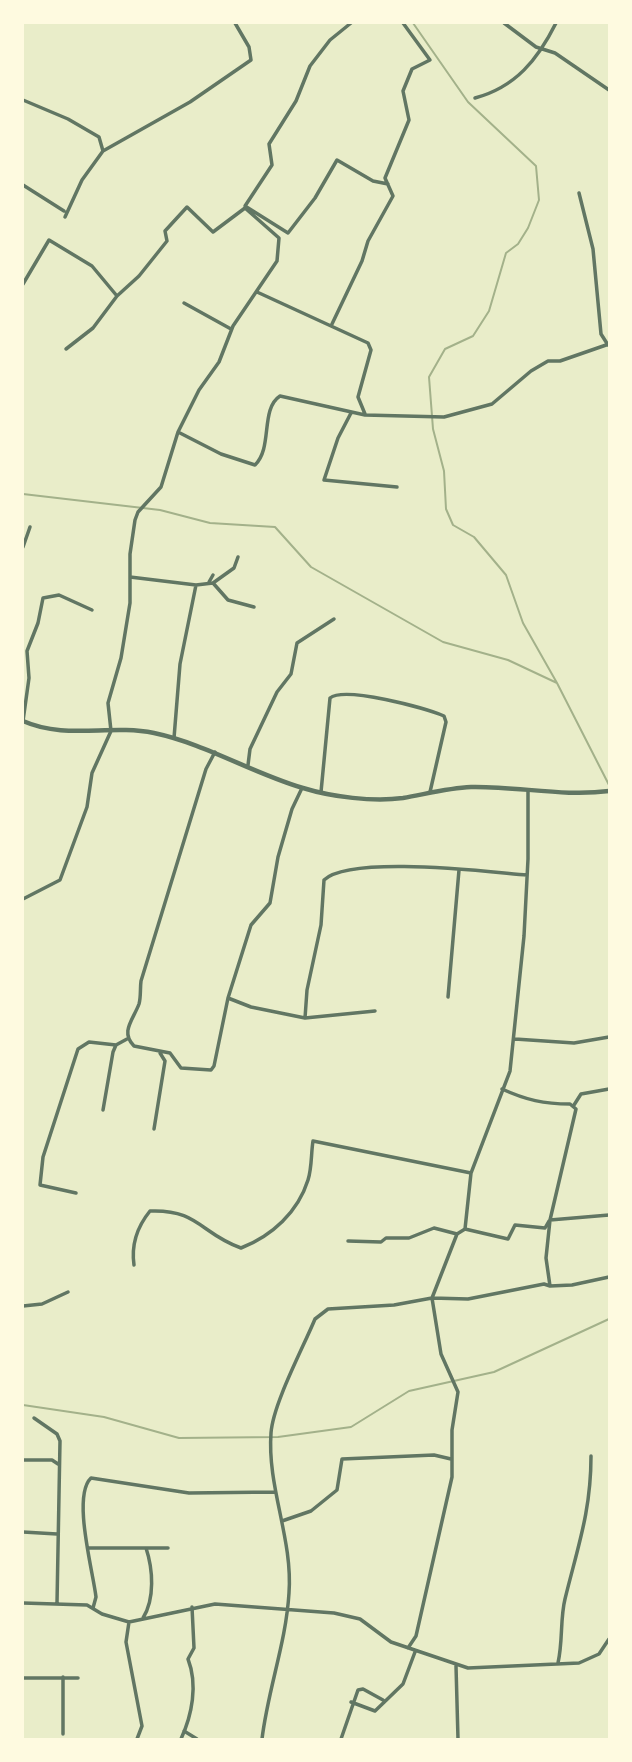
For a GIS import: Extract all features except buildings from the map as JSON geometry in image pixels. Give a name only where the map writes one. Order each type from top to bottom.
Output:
[{"type":"street","points":[[65,217],[82,180],[98,162],[103,151],[190,102],[251,60],[248,47],[235,23]]},
{"type":"street","points":[[351,23],[330,40],[310,66],[296,101],[269,144],[272,165],[245,206],[288,233],[315,198],[337,160],[373,181],[388,184]]},
{"type":"street","points":[[332,324],[362,261],[368,241],[393,196],[386,175],[409,120],[403,91],[412,69],[430,60],[403,23]]},
{"type":"street","points":[[504,23],[609,90]]},
{"type":"street","points":[[475,98],[500,92],[543,49],[556,23]]},
{"type":"street","points":[[23,100],[99,137],[103,151]]},
{"type":"street","points":[[23,185],[64,211]]},
{"type":"street","points":[[178,432],[221,454],[255,465],[267,437],[272,405],[276,398],[286,396],[365,415],[444,417],[492,404],[531,371],[548,361],[560,361],[609,344],[601,334],[593,249],[579,193]]},
{"type":"street","points":[[23,900],[60,880],[87,807],[92,773],[110,731],[108,703],[121,658],[138,512],[162,487],[178,432],[199,390],[219,362],[231,329],[277,261],[281,244],[277,234],[245,208],[213,232],[187,208],[168,225],[165,231],[167,241],[139,276],[117,296],[93,328],[66,349]]},
{"type":"street","points":[[23,284],[49,240],[92,266],[117,296]]},
{"type":"street","points":[[257,292],[332,324],[371,346],[358,397],[365,415]]},
{"type":"street","points":[[184,303],[231,329]]},
{"type":"street","points":[[351,413],[338,438],[324,480],[397,487]]},
{"type":"street","points":[[23,547],[30,527]]},
{"type":"street","points":[[131,577],[196,585],[211,583],[234,568],[238,557]]},
{"type":"street","points":[[211,583],[213,575]]},
{"type":"street","points":[[211,583],[229,600],[254,607]]},
{"type":"street","points":[[174,738],[180,664],[196,585]]},
{"type":"street","points":[[92,610],[58,595],[43,598],[38,623],[27,651],[29,678],[23,721],[61,732],[141,731],[174,738],[302,788],[321,792],[389,799],[474,787],[609,791]]},
{"type":"street","points":[[248,765],[250,749],[277,692],[291,674],[297,643],[334,619]]},
{"type":"street","points":[[321,792],[326,713],[330,698],[341,694],[388,701],[444,716],[446,722],[430,792]]},
{"type":"street","points":[[215,752],[206,769],[141,981],[141,1001],[127,1031],[127,1039],[134,1046],[173,1054],[181,1068],[213,1068],[228,998],[251,925],[270,903],[278,857],[292,808],[302,788]]},
{"type":"street","points":[[465,1229],[471,1173],[510,1071],[527,875],[528,790]]},
{"type":"street","points":[[305,1017],[307,990],[321,925],[324,880],[332,872],[362,867],[527,875]]},
{"type":"street","points":[[449,998],[459,870]]},
{"type":"street","points":[[228,998],[251,1007],[305,1017],[375,1011]]},
{"type":"street","points":[[514,1039],[575,1043],[609,1037]]},
{"type":"street","points":[[76,1193],[40,1185],[43,1157],[78,1049],[89,1042],[116,1045],[127,1039]]},
{"type":"street","points":[[103,1110],[116,1045]]},
{"type":"street","points":[[154,1129],[165,1061],[160,1053]]},
{"type":"street","points":[[502,1089],[535,1102],[574,1105]]},
{"type":"street","points":[[574,1105],[582,1094],[609,1089]]},
{"type":"street","points":[[550,1286],[546,1258],[551,1220],[576,1113],[574,1105]]},
{"type":"street","points":[[134,1265],[132,1249],[142,1222],[150,1211],[169,1210],[186,1214],[200,1222],[220,1241],[241,1248],[261,1240],[296,1208],[310,1177],[313,1141],[471,1173]]},
{"type":"street","points":[[408,1648],[416,1636],[452,1477],[452,1430],[458,1392],[441,1354],[432,1298],[457,1234],[465,1229],[508,1239],[515,1226],[545,1228],[551,1220],[609,1215]]},
{"type":"street","points":[[348,1241],[380,1242],[386,1238],[409,1238],[434,1228],[457,1234]]},
{"type":"street","points":[[262,1739],[268,1695],[279,1665],[279,1644],[288,1609],[289,1590],[275,1492],[271,1432],[319,1314],[328,1309],[394,1305],[432,1298],[468,1299],[544,1284],[572,1285],[609,1278]]},
{"type":"street","points":[[23,1306],[42,1304],[68,1292]]},
{"type":"street","points":[[34,1418],[59,1437],[57,1603]]},
{"type":"street","points":[[281,1521],[312,1511],[337,1490],[342,1458],[434,1455],[451,1459]]},
{"type":"street","points":[[558,1663],[564,1638],[564,1602],[586,1526],[591,1491],[591,1456]]},
{"type":"street","points":[[23,1461],[52,1460],[59,1466]]},
{"type":"street","points":[[93,1608],[96,1597],[83,1498],[91,1478],[189,1493],[275,1492]]},
{"type":"street","points":[[23,1532],[57,1534]]},
{"type":"street","points":[[89,1549],[168,1548]]},
{"type":"street","points":[[142,1620],[150,1603],[152,1580],[146,1549]]},
{"type":"street","points":[[23,1603],[57,1603],[93,1608],[129,1622],[192,1607],[242,1604],[334,1613],[360,1619],[387,1640],[456,1666],[589,1660],[599,1654],[609,1639]]},
{"type":"street","points":[[181,1739],[192,1702],[193,1670],[188,1659],[194,1648],[192,1607]]},
{"type":"street","points":[[129,1622],[125,1642],[142,1726],[137,1739]]},
{"type":"street","points":[[351,1702],[373,1711],[403,1684],[416,1651]]},
{"type":"street","points":[[456,1666],[458,1739]]},
{"type":"street","points":[[63,1677],[63,1734]]},
{"type":"street","points":[[23,1678],[78,1678]]},
{"type":"street","points":[[341,1739],[351,1702],[360,1689],[383,1700]]},
{"type":"street","points":[[184,1731],[197,1739]]},
{"type":"waterway","points":[[413,23],[468,102],[536,166],[539,200],[528,228],[518,244],[506,253],[489,311],[473,336],[445,349],[429,377],[433,429],[444,471],[446,509],[453,525],[474,537],[506,575],[523,623],[557,683]]},
{"type":"waterway","points":[[23,494],[160,510],[210,523],[275,527],[311,567],[443,642],[508,660],[557,683],[609,785]]},
{"type":"waterway","points":[[23,1405],[104,1417],[179,1438],[278,1437],[351,1427],[409,1391],[494,1372],[609,1319]]}]
